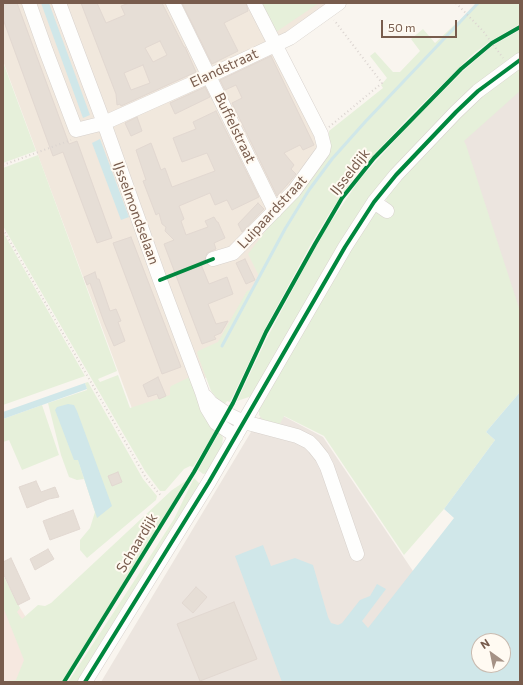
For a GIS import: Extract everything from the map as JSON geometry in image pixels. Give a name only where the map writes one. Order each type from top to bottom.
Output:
[{"type":"street","points":[[29,3],[76,130],[104,123]]},
{"type":"street","name":"IJsselmondselaan","points":[[59,3],[207,408],[213,419],[220,426],[236,436]]},
{"type":"street","name":"Buffelstraat","points":[[173,3],[275,211]]},
{"type":"street","name":"Luipaardstraat","points":[[213,260],[233,253],[275,211],[294,191],[323,151],[324,146],[321,134],[254,3]]},
{"type":"street","name":"Elandstraat","points":[[104,123],[290,38],[339,3]]},
{"type":"street","points":[[244,422],[345,247],[374,202],[396,174],[456,112],[478,91],[514,62]]},
{"type":"street","points":[[374,202],[387,211]]},
{"type":"street","name":"IJsselmondselaan","points":[[202,392],[218,409],[244,422],[297,436],[309,442],[318,452],[327,467],[357,554]]},
{"type":"street","name":"Schaardijk","points":[[85,682],[209,482],[244,422]]},
{"type":"path","points":[[456,3],[483,31],[492,43],[514,62]]},
{"type":"path","points":[[321,134],[382,83],[327,11]]},
{"type":"path","points":[[488,47],[498,40]]},
{"type":"path","points":[[3,165],[76,138]]},
{"type":"path","points":[[3,229],[146,478],[162,497]]},
{"type":"shaded area","points":[[3,3],[340,3],[279,45],[331,159],[190,405],[137,422],[3,61]]},
{"type":"shaded area","points":[[520,86],[520,379],[441,160]]},
{"type":"shaded area","points":[[266,407],[323,437],[421,583],[339,682],[101,682]]},
{"type":"shaded area","points":[[3,581],[46,649],[24,682],[3,682]]},
{"type":"green space","points":[[262,3],[319,3],[276,32]]},
{"type":"green space","points":[[478,3],[520,3],[520,24],[489,42],[473,54],[409,117],[357,173],[312,242],[268,323],[230,402],[227,401],[224,405],[211,391],[197,353],[198,351],[218,342],[247,291],[253,289],[259,280],[258,274],[248,254],[277,216],[329,139],[329,131],[383,88],[381,85],[387,78],[370,56],[375,52],[393,72],[400,72],[420,51],[411,39],[423,29],[435,43]]},
{"type":"green space","points":[[520,30],[520,55],[394,169],[252,396],[237,401],[266,340],[303,270],[326,229],[360,179],[408,126],[463,71],[492,46]]},
{"type":"green space","points":[[3,62],[36,151],[3,163]]},
{"type":"green space","points":[[520,68],[520,91],[464,141],[520,311],[520,392],[486,432],[495,440],[444,509],[404,555],[324,436],[284,416],[280,424],[265,422],[259,415],[259,408],[320,299],[374,213],[378,213],[391,206],[386,201],[387,195],[407,169],[486,91]]},
{"type":"green space","points":[[38,155],[117,371],[98,379],[100,382],[118,375],[130,408],[170,395],[171,386],[192,376],[217,429],[193,467],[190,466],[184,469],[165,491],[160,491],[145,471],[3,226],[3,168]]},
{"type":"green space","points":[[3,232],[85,376],[3,405]]},
{"type":"green space","points":[[88,382],[143,479],[157,496],[156,500],[87,558],[80,550],[80,540],[90,528],[95,512],[97,518],[78,460],[84,479],[77,480],[69,477],[61,455],[48,403],[87,390],[85,383]]},
{"type":"green space","points":[[42,405],[59,455],[22,470],[9,440],[3,442],[3,419]]},
{"type":"green space","points":[[220,431],[223,438],[221,450],[208,473],[203,474],[198,470]]},
{"type":"green space","points":[[194,478],[201,485],[78,682],[68,682],[174,519]]},
{"type":"green space","points":[[187,480],[62,682],[3,682],[3,680],[16,680],[24,660],[3,607],[3,575],[20,608],[17,612],[22,619],[38,605],[45,606],[51,603],[172,490]]},
{"type":"water","points":[[41,3],[49,3],[90,115],[83,118]]},
{"type":"water","points":[[100,139],[129,217],[121,220],[92,143]]},
{"type":"water","points":[[85,383],[87,389],[3,419],[3,412]]},
{"type":"water","points":[[520,392],[520,682],[282,682],[235,556],[263,545],[271,566],[295,558],[313,565],[328,617],[331,623],[338,625],[342,623],[360,600],[370,596],[377,584],[386,589],[362,621],[368,628],[454,518],[444,509],[495,440],[486,432]]},
{"type":"water","points":[[68,404],[74,405],[77,411],[112,506],[97,518],[78,460],[74,460],[55,410],[57,407]]},
{"type":"building","points":[[3,3],[17,3],[69,144],[77,141],[112,238],[97,243],[63,152],[53,156],[3,19]]},
{"type":"building","points":[[81,3],[97,3],[106,23],[125,15],[121,6],[129,3],[162,3],[196,72],[121,106],[120,104],[117,105],[116,94]],"holes":[[[160,41],[167,55],[153,62],[145,48]],[[143,65],[150,83],[131,90],[124,73]]]},
{"type":"building","points":[[182,3],[246,3],[248,11],[224,23],[238,51],[212,64]]},
{"type":"building","points":[[271,56],[314,145],[303,150],[300,145],[284,153],[294,165],[291,169],[296,174],[277,196],[232,103],[242,98],[236,85],[225,90],[220,80]]},
{"type":"building","points":[[205,87],[210,97],[175,114],[170,103]]},
{"type":"building","points":[[216,111],[259,197],[232,210],[227,200],[215,205],[210,193],[179,206],[184,219],[181,221],[186,235],[208,227],[205,221],[214,217],[218,222],[225,238],[214,243],[216,249],[207,253],[205,260],[200,262],[209,284],[227,277],[233,294],[208,304],[216,324],[228,321],[221,333],[214,336],[216,339],[202,344],[164,244],[174,240],[165,231],[166,227],[162,224],[159,213],[156,215],[143,181],[146,180],[136,150],[151,143],[161,170],[165,168],[172,187],[215,171],[207,153],[182,162],[173,138],[196,129],[193,122]]},
{"type":"building","points":[[137,117],[142,131],[131,136],[125,123]]},
{"type":"building","points":[[258,203],[264,209],[242,232],[238,224]]},
{"type":"building","points":[[131,237],[181,367],[162,374],[113,243]]},
{"type":"building","points":[[245,259],[255,280],[246,284],[236,263]]},
{"type":"building","points":[[95,272],[97,279],[99,279],[110,311],[116,309],[121,321],[118,322],[125,341],[114,346],[90,283],[87,285],[84,277]]},
{"type":"building","points":[[158,377],[166,396],[159,399],[157,394],[148,397],[143,385]]},
{"type":"building","points":[[118,472],[122,482],[112,486],[108,476]]},
{"type":"building","points":[[36,481],[41,492],[55,487],[59,497],[49,499],[27,508],[19,487]]},
{"type":"building","points":[[73,510],[80,529],[50,540],[43,521]]},
{"type":"building","points":[[48,549],[54,559],[35,570],[30,559]]},
{"type":"building","points":[[11,558],[30,599],[18,605],[3,573],[3,562]]},
{"type":"building","points":[[196,587],[207,597],[193,613],[182,603]]},
{"type":"building","points":[[234,602],[257,659],[200,681],[177,624]]},
{"type":"waterway","points":[[222,346],[285,229],[309,190],[332,159],[478,3]]},
{"type":"cycle path","name":"IJsseldijk","points":[[64,682],[194,472],[233,403],[266,332],[342,198],[374,158],[461,69],[492,43],[520,27]]},
{"type":"cycle path","points":[[85,682],[209,482],[345,247],[374,202],[396,175],[456,112],[478,91],[520,60]]},
{"type":"cycle path","points":[[160,280],[213,259]]}]
